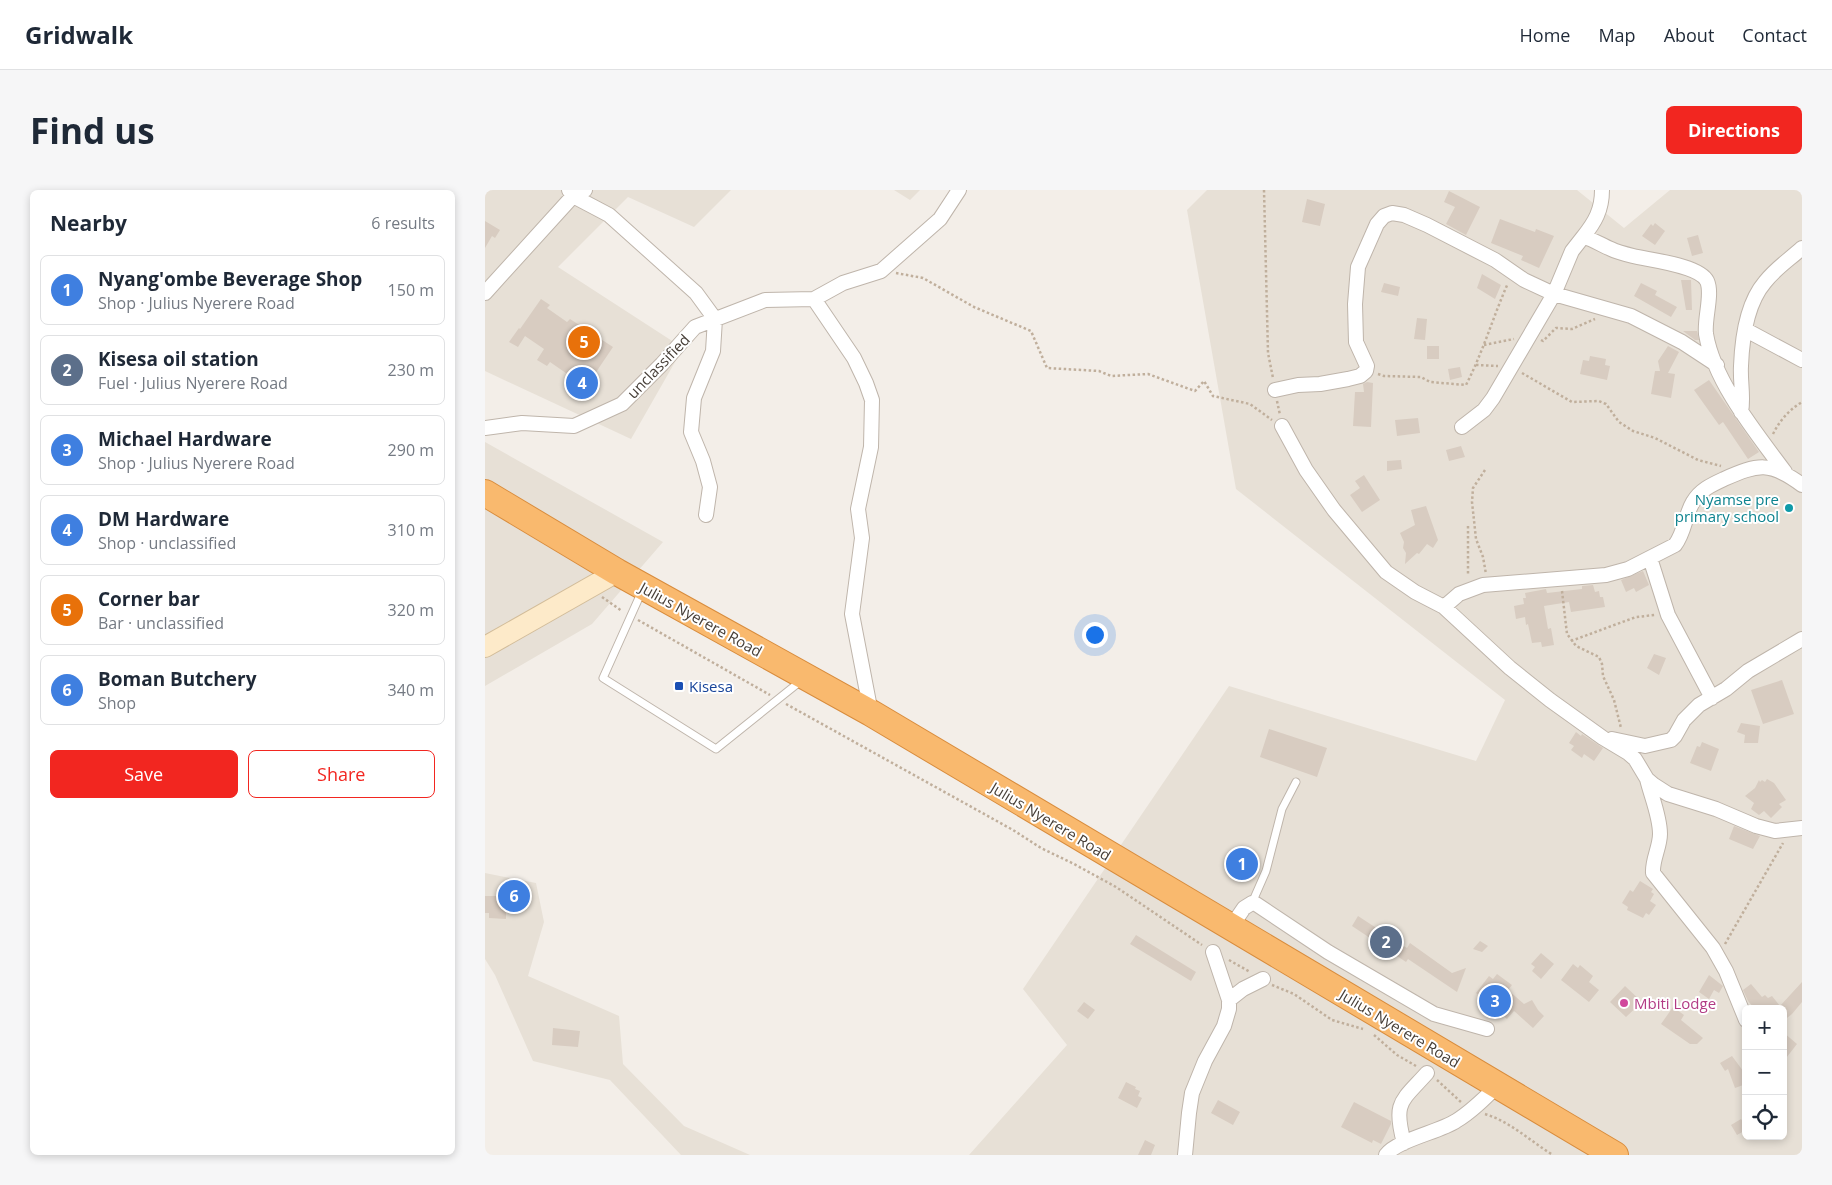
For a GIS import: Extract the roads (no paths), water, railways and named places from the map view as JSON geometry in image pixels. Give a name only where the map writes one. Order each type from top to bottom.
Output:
[{"type":"highway","name":"Julius Nyerere Road","points":[[485,493],[617,572],[871,713],[1615,1155]]},
{"type":"street","points":[[871,713],[852,614],[862,538],[859,509],[871,447],[872,400],[855,358],[814,298],[843,283],[881,271],[940,219],[959,190]]},
{"type":"street","points":[[1462,427],[1484,410],[1512,367],[1554,294],[1572,251],[1597,220],[1602,190]]},
{"type":"street","points":[[485,293],[576,192],[609,215],[697,293],[715,319],[713,350],[694,398],[691,432],[703,461],[710,487],[706,516]]},
{"type":"street","points":[[1275,390],[1298,385],[1320,384],[1348,379],[1360,376],[1366,371],[1367,366],[1356,342],[1355,304],[1358,268],[1377,224],[1384,216],[1392,213],[1404,215],[1421,222],[1495,260],[1523,280],[1554,294],[1631,316],[1682,342],[1717,365]]},
{"type":"street","points":[[1583,237],[1597,241],[1612,250],[1682,266],[1702,275],[1707,282],[1709,292],[1706,334],[1717,365],[1741,412],[1785,472],[1802,485]]},
{"type":"street","points":[[1741,412],[1743,401],[1740,379],[1741,352],[1753,303],[1763,283],[1777,268],[1802,248]]},
{"type":"street","name":"unclassified","points":[[485,428],[522,423],[574,426],[622,404],[695,327],[765,300],[814,298]]},
{"type":"street","points":[[1746,330],[1802,360]]},
{"type":"street","points":[[1282,426],[1307,470],[1334,510],[1386,572],[1415,592],[1444,607],[1510,668],[1550,700],[1635,759],[1647,779],[1660,831],[1653,873],[1713,948],[1726,971],[1742,1010]]},
{"type":"street","points":[[1444,607],[1459,594],[1483,585],[1607,575],[1628,569],[1675,545],[1680,538],[1694,501],[1705,488],[1754,466],[1785,472]]},
{"type":"street","points":[[1650,558],[1668,615],[1712,698]]},
{"type":"street","points":[[485,647],[617,572]]},
{"type":"street","points":[[1603,738],[1645,746],[1671,740],[1691,712],[1748,671],[1802,639]]},
{"type":"street","points":[[1647,779],[1668,794],[1716,809],[1755,826],[1775,831],[1796,829]]},
{"type":"street","points":[[1231,927],[1245,908],[1251,903],[1256,904],[1328,952],[1434,1014],[1487,1029]]},
{"type":"street","points":[[1185,1155],[1193,1093],[1205,1061],[1224,1026],[1229,1009],[1229,1000],[1213,952]]},
{"type":"street","points":[[1229,1000],[1243,989],[1263,979]]},
{"type":"street","points":[[1404,1143],[1399,1126],[1399,1111],[1402,1100],[1427,1073]]},
{"type":"street","points":[[1386,1155],[1404,1143],[1454,1122],[1472,1110],[1497,1086]]},
{"type":"lane","points":[[643,586],[603,678],[716,749],[806,677]]},
{"type":"lane","points":[[1251,903],[1266,871],[1282,809],[1297,782]]},
{"type":"place","name":"Corner bar","points":[[584,342]]},
{"type":"place","name":"DM Hardware","points":[[582,383]]},
{"type":"place","name":"Nyamse pre primary school","points":[[1789,508]]},
{"type":"place","name":"Kisesa","points":[[679,686]]},
{"type":"place","name":"Nyang'ombe Beverage Shop","points":[[1242,864]]},
{"type":"place","name":"Boman Butchery","points":[[514,896]]},
{"type":"place","name":"Kisesa oil station","points":[[1386,942]]},
{"type":"place","name":"Michael Hardware","points":[[1495,1001]]},
{"type":"place","name":"Mbiti Lodge","points":[[1624,1003]]}]
